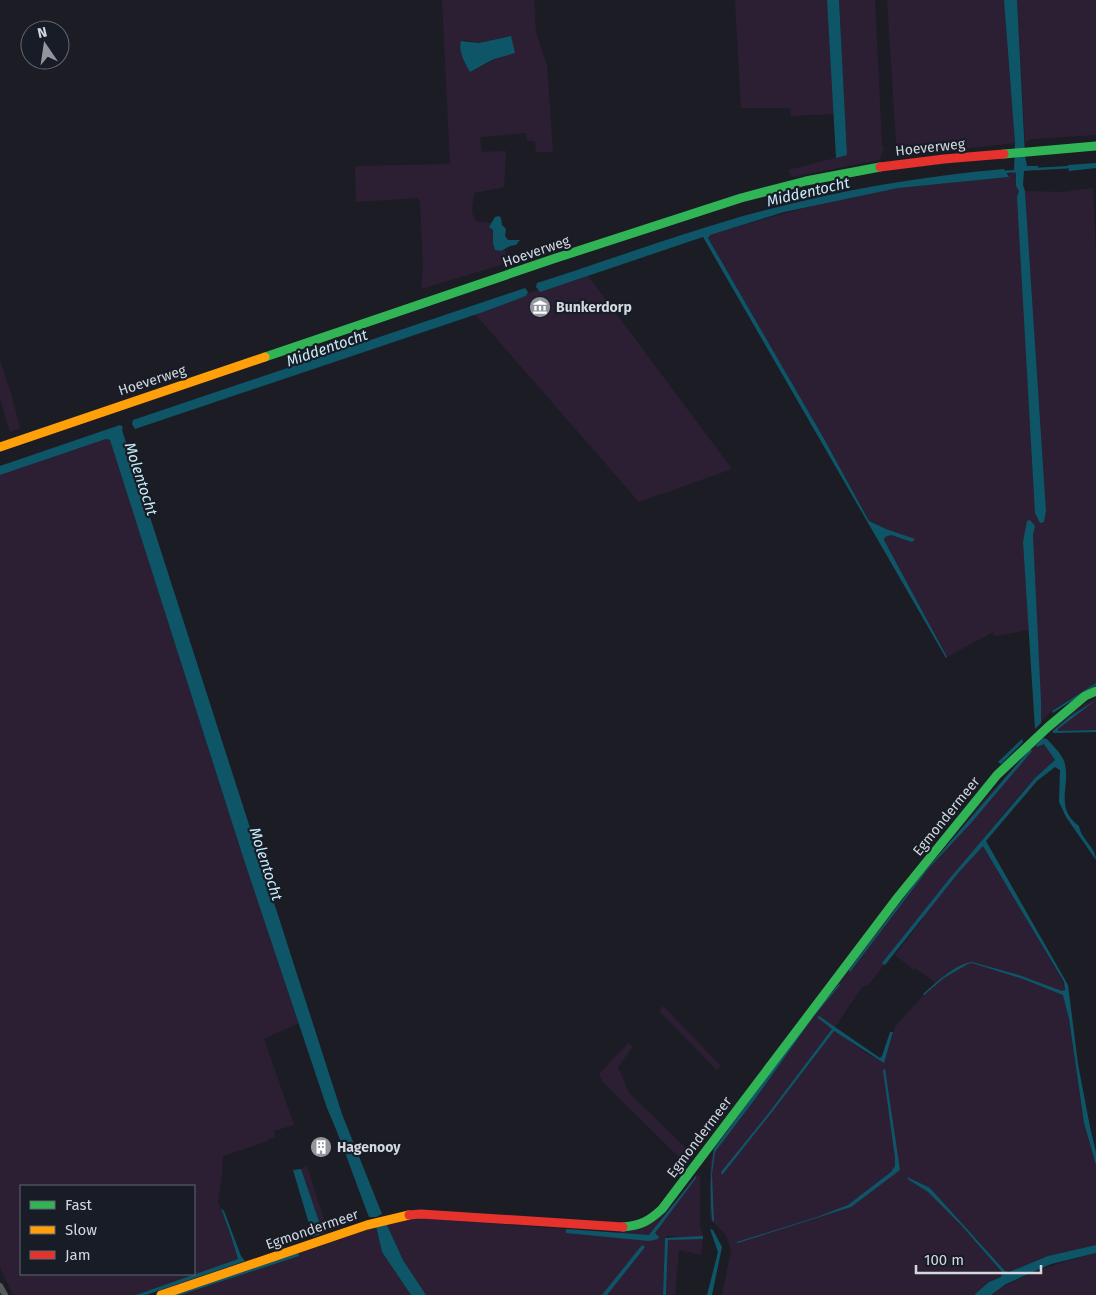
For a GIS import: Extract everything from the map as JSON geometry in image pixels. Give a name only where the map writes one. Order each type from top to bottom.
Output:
[{"type":"street","name":"Hoeverweg","points":[[0,447],[553,259],[741,198],[806,181],[894,165],[1096,146]]},
{"type":"street","name":"Egmondermeer","points":[[161,1295],[386,1219],[421,1214],[619,1228],[640,1225],[651,1219],[662,1209],[701,1159],[898,897],[997,775],[1048,727],[1085,696],[1096,690]]},
{"type":"street","points":[[0,1286],[5,1295]]},
{"type":"shaded area","points":[[442,0],[534,0],[536,33],[547,65],[553,152],[536,152],[535,141],[527,141],[526,133],[480,137],[482,152],[506,151],[504,187],[475,193],[472,211],[476,221],[492,223],[489,227],[494,234],[493,243],[500,251],[505,249],[507,263],[421,289],[423,267],[420,201],[417,198],[356,202],[355,166],[450,164]],"holes":[[[510,36],[501,56],[475,70],[465,64],[460,45],[464,40],[479,43]]]},
{"type":"shaded area","points":[[735,0],[827,0],[834,114],[791,116],[790,108],[741,108]]},
{"type":"shaded area","points":[[839,0],[875,0],[882,145],[884,149],[879,160],[792,177],[788,170],[847,155]]},
{"type":"shaded area","points":[[887,0],[1004,0],[1015,143],[907,155],[898,148],[896,143]]},
{"type":"shaded area","points":[[1017,0],[1096,0],[1096,135],[1031,139],[1025,142]]},
{"type":"shaded area","points":[[1016,173],[1019,191],[1046,511],[1025,191],[1064,192],[1093,188],[1096,252],[1096,683],[1052,710],[1041,723],[1033,535],[1035,526],[1023,542],[1029,630],[995,636],[993,632],[947,657],[884,540],[885,537],[891,535],[912,542],[869,521],[823,437],[708,238],[710,235],[757,221],[850,197],[912,186],[1009,177],[1009,174]]},
{"type":"shaded area","points":[[588,276],[732,469],[639,502],[475,314],[526,296],[527,293]]},
{"type":"shaded area","points":[[0,360],[20,428],[10,432],[0,399]]},
{"type":"shaded area","points":[[106,439],[110,440],[244,860],[299,1023],[264,1039],[294,1125],[274,1131],[275,1137],[268,1139],[268,1141],[223,1156],[218,1201],[238,1259],[195,1274],[195,1185],[20,1185],[20,1275],[193,1275],[136,1295],[13,1295],[0,1267],[0,475]]},
{"type":"shaded area","points":[[1096,697],[1096,730],[1048,732],[1066,716]]},
{"type":"shaded area","points":[[1044,735],[1055,760],[1026,788],[982,841],[1063,982],[1084,1123],[1096,1165],[1096,1245],[1048,1256],[1009,1272],[1005,1271],[930,1188],[909,1180],[928,1192],[960,1224],[1002,1272],[1001,1277],[989,1282],[974,1295],[722,1295],[731,1251],[726,1235],[710,1219],[710,1162],[714,1148],[814,1011],[986,797]],"holes":[[[923,919],[895,955],[914,970],[918,966],[916,969],[935,982],[895,1027],[884,1060],[872,1057],[833,1030],[862,987],[869,984]]]},
{"type":"shaded area","points":[[663,1006],[721,1066],[717,1070],[659,1011]]},
{"type":"shaded area","points":[[628,1043],[633,1046],[618,1067],[629,1093],[687,1149],[679,1157],[603,1082],[599,1074]]},
{"type":"shaded area","points":[[307,1166],[328,1232],[323,1233],[301,1169]]},
{"type":"shaded area","points":[[697,1174],[700,1177],[700,1225],[703,1236],[691,1238],[668,1236],[665,1238],[663,1295],[426,1295],[403,1260],[386,1223],[419,1218],[617,1233],[640,1225],[663,1212],[675,1202]]},
{"type":"shaded area","points":[[376,1226],[382,1252],[411,1295],[180,1295],[298,1256],[298,1253]]},
{"type":"shaded area","points":[[668,1239],[703,1239],[701,1255],[679,1250],[675,1295],[666,1295]]},
{"type":"shaded area","points":[[1096,1253],[1096,1295],[991,1295],[1028,1275]]},
{"type":"water","points":[[827,0],[839,0],[847,155],[836,158]]},
{"type":"water","points":[[1004,0],[1017,0],[1025,156],[1027,166],[1038,166],[1038,170],[1024,171],[1023,185],[1025,191],[1046,511],[1044,522],[1040,523],[1035,513],[1017,197],[1019,191],[1016,186],[1016,173],[1014,172],[1015,143]]},
{"type":"water","points":[[511,36],[515,53],[494,59],[470,72],[461,53],[461,41],[479,43]]},
{"type":"water","points":[[1096,163],[1096,168],[1069,171],[1068,165]]},
{"type":"water","points":[[1004,169],[1009,177],[898,188],[784,212],[710,235],[708,238],[823,437],[869,521],[915,539],[912,542],[891,535],[885,537],[884,540],[946,658],[703,237],[540,292],[536,287],[537,283],[666,240],[776,207],[873,186],[938,176]]},
{"type":"water","points":[[499,216],[502,225],[506,229],[505,236],[508,240],[520,240],[516,245],[501,251],[495,250],[493,230],[489,227],[495,217]]},
{"type":"water","points":[[525,288],[528,292],[526,296],[483,312],[135,429],[132,424],[133,420]]},
{"type":"water","points":[[120,425],[123,427],[122,430],[342,1114],[382,1214],[376,1217],[369,1217],[327,1108],[244,860],[110,440],[106,439],[0,475],[0,466]]},
{"type":"water","points":[[1030,520],[1035,526],[1033,535],[1041,701],[1041,723],[1035,729],[1023,542],[1027,521]]},
{"type":"water","points":[[1096,683],[1096,685],[1053,713],[1052,711]]},
{"type":"water","points":[[1096,700],[1058,729],[1058,731],[1096,730],[1096,732],[1053,733],[1072,715]]},
{"type":"water","points":[[1043,738],[1047,739],[1059,752],[1064,761],[1066,770],[1065,803],[1067,811],[1071,819],[1079,826],[1082,835],[1094,851],[1096,860],[1066,817],[1059,802],[1060,770],[1055,767],[1037,781],[986,841],[1068,985],[1078,1064],[1096,1152],[1096,1165],[1084,1123],[1069,1019],[1063,995],[1023,979],[972,963],[944,978],[923,994],[952,970],[972,962],[1019,975],[1062,991],[1065,990],[1064,982],[983,846],[959,872],[885,965],[882,963],[950,878],[1035,778],[1055,760],[1044,744],[1037,747],[1036,745]]},
{"type":"water","points":[[1022,739],[1023,742],[1001,764],[998,762]]},
{"type":"water","points":[[1030,749],[1032,751],[972,822],[928,869],[850,972],[849,970],[919,878]]},
{"type":"water","points":[[839,984],[715,1152],[712,1174],[714,1222],[712,1220],[711,1194],[712,1167],[714,1149],[813,1015]]},
{"type":"water","points":[[819,1016],[880,1058],[890,1032],[893,1032],[884,1063],[834,1031],[722,1175],[721,1172],[768,1114],[832,1029],[817,1017]]},
{"type":"water","points":[[885,1069],[900,1170],[851,1207],[738,1243],[848,1205],[891,1172],[895,1166],[895,1158],[883,1070]]},
{"type":"water","points":[[301,1169],[323,1233],[313,1237],[293,1170]]},
{"type":"water","points":[[696,1176],[655,1233],[659,1237],[658,1239],[649,1241],[566,1233],[566,1229],[649,1235]]},
{"type":"water","points":[[907,1177],[930,1188],[1005,1271],[1009,1272],[1048,1256],[1096,1245],[1096,1253],[1051,1264],[1006,1284],[991,1295],[974,1295],[989,1282],[1001,1277],[1002,1272],[960,1224],[928,1192]]},
{"type":"water","points":[[221,1208],[224,1211],[241,1256],[245,1261],[146,1295],[136,1295],[238,1259]]},
{"type":"water","points":[[386,1223],[403,1260],[426,1295],[411,1295],[382,1252],[376,1226]]},
{"type":"water","points":[[710,1229],[713,1230],[722,1247],[712,1295],[707,1295],[718,1252]]},
{"type":"water","points":[[703,1236],[703,1239],[668,1240],[666,1295],[663,1295],[665,1238]]},
{"type":"water","points":[[642,1245],[645,1247],[607,1295],[602,1295]]},
{"type":"water","points":[[298,1253],[299,1256],[180,1295],[171,1295]]},
{"type":"waterway","name":"Middentocht","points":[[1037,169],[1071,167]]},
{"type":"waterway","name":"Middentocht","points":[[1004,172],[1016,171]]},
{"type":"traffic: fast","points":[[1004,154],[1096,146]]},
{"type":"traffic: fast","points":[[265,357],[553,259],[741,198],[806,181],[880,167]]},
{"type":"traffic: fast","points":[[623,1227],[644,1222],[662,1209],[898,897],[997,775],[1048,727],[1085,696],[1096,691]]},
{"type":"traffic: slow","points":[[0,447],[265,357]]},
{"type":"traffic: slow","points":[[161,1295],[367,1225],[409,1215]]},
{"type":"traffic: jam","points":[[880,167],[1004,154]]},
{"type":"traffic: jam","points":[[409,1215],[421,1214],[623,1227]]},
{"type":"place","name":"Bunkerdorp","points":[[540,307]]},
{"type":"place","name":"Hagenooy","points":[[321,1147]]},
{"type":"water label","name":"Molentocht","points":[[141,479]]},
{"type":"water label","name":"Molentocht","points":[[266,864]]}]
